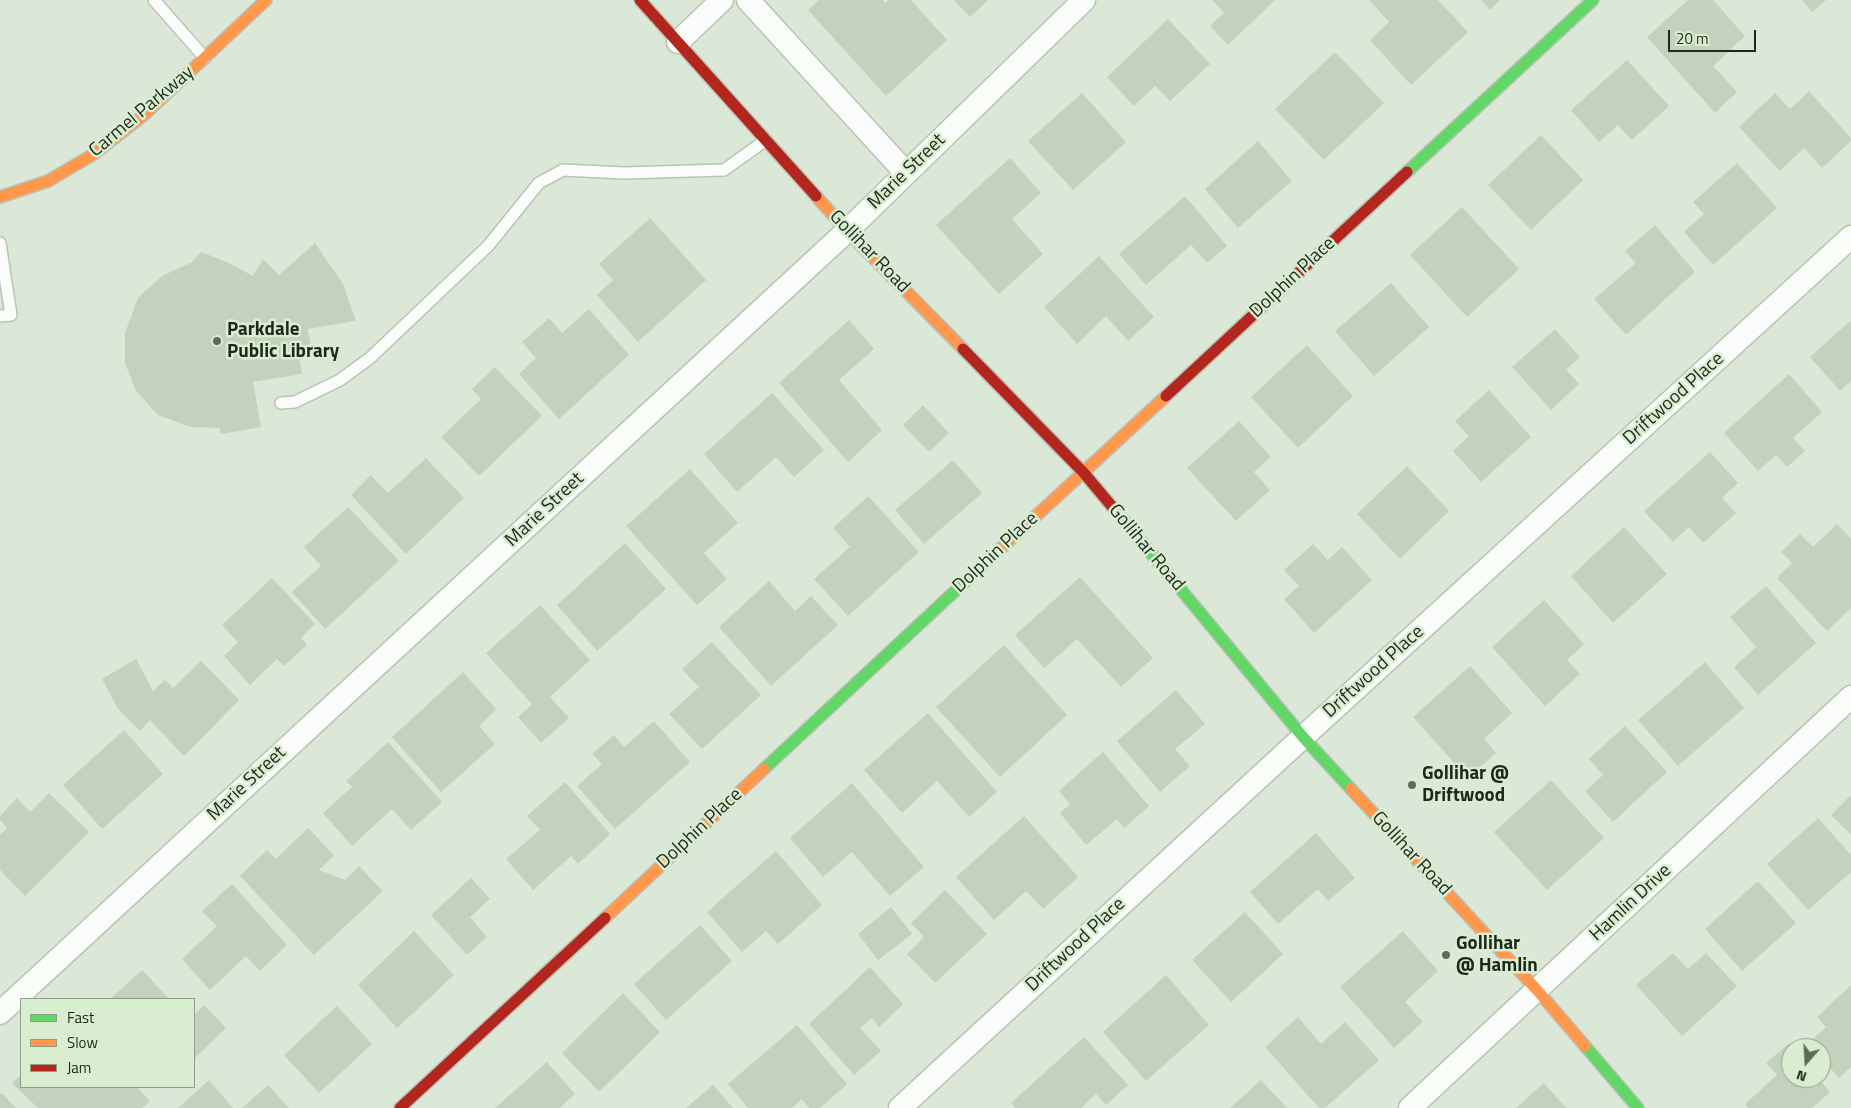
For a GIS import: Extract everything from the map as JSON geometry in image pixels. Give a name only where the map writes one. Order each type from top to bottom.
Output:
[{"type":"street","name":"Carmel Parkway","points":[[0,197],[48,181],[94,154],[144,114],[266,0]]},
{"type":"street","name":"Gollihar Road","points":[[640,0],[847,231],[1083,472],[1303,736],[1537,990],[1638,1108]]},
{"type":"street","points":[[678,42],[722,0]]},
{"type":"street","points":[[748,0],[906,173]]},
{"type":"street","name":"Marie Street","points":[[0,1013],[847,231],[1084,0]]},
{"type":"street","name":"Dolphin Place","points":[[400,1108],[1593,0]]},
{"type":"street","name":"Driftwood Place","points":[[900,1108],[1303,736],[1851,237]]},
{"type":"street","name":"Hamlin Drive","points":[[1410,1108],[1851,697]]},
{"type":"lane","points":[[154,0],[205,58]]},
{"type":"lane","points":[[282,403],[295,402],[340,380],[370,358],[488,246],[539,183],[563,170],[624,173],[724,170],[766,140]]},
{"type":"lane","points":[[0,243],[6,316],[0,327]]},
{"type":"building","points":[[819,0],[883,0],[885,3],[889,0],[911,0],[947,40],[886,96],[808,10]]},
{"type":"building","points":[[954,0],[988,0],[970,17]]},
{"type":"building","points":[[1212,0],[1275,0],[1228,45],[1210,26],[1224,13]]},
{"type":"building","points":[[1369,0],[1438,0],[1468,32],[1411,85],[1370,40],[1389,22]]},
{"type":"building","points":[[1481,0],[1500,0],[1490,10]]},
{"type":"building","points":[[1688,0],[1713,0],[1745,36],[1713,66],[1737,92],[1715,113],[1647,37]]},
{"type":"building","points":[[1802,0],[1826,0],[1812,12]]},
{"type":"building","points":[[1168,19],[1210,64],[1170,101],[1155,86],[1134,106],[1107,77]]},
{"type":"building","points":[[1335,52],[1384,103],[1324,160],[1275,109]]},
{"type":"building","points":[[1627,60],[1669,106],[1632,140],[1618,125],[1599,142],[1571,110]]},
{"type":"building","points":[[1809,91],[1851,138],[1851,141],[1822,168],[1804,148],[1780,171],[1739,127],[1775,93],[1790,109]]},
{"type":"building","points":[[1082,93],[1126,142],[1073,190],[1028,141]]},
{"type":"building","points":[[1541,135],[1583,180],[1531,230],[1488,185]]},
{"type":"building","points":[[1258,141],[1292,181],[1238,228],[1205,189]]},
{"type":"building","points":[[1010,158],[1041,193],[1012,219],[1043,254],[999,294],[936,225]]},
{"type":"building","points":[[1737,163],[1777,208],[1713,265],[1684,232],[1704,214],[1693,202]]},
{"type":"building","points":[[1185,196],[1227,246],[1207,263],[1191,245],[1146,285],[1119,254]]},
{"type":"building","points":[[1462,207],[1519,269],[1467,317],[1410,255]]},
{"type":"building","points":[[650,218],[706,280],[638,342],[597,295],[613,280],[599,264]]},
{"type":"building","points":[[1655,225],[1695,272],[1626,335],[1594,299],[1636,263],[1625,251]]},
{"type":"building","name":"Parkdale Public Library","points":[[315,243],[343,284],[356,321],[308,329],[311,349],[299,354],[302,374],[253,382],[261,427],[221,434],[220,428],[190,427],[158,415],[136,391],[125,363],[125,333],[138,298],[162,276],[192,262],[201,252],[229,263],[253,276],[263,259],[279,275]]},
{"type":"building","points":[[1099,256],[1154,317],[1128,341],[1106,316],[1077,344],[1044,307]]},
{"type":"building","points":[[1391,283],[1429,327],[1374,376],[1335,331]]},
{"type":"building","points":[[589,309],[629,355],[559,419],[519,374],[536,358],[522,342],[549,318],[562,333]]},
{"type":"building","points":[[849,320],[874,349],[839,380],[882,430],[848,462],[779,383]]},
{"type":"building","points":[[1851,320],[1851,381],[1840,391],[1810,357]]},
{"type":"building","points":[[1555,329],[1580,357],[1566,370],[1579,384],[1551,410],[1512,367]]},
{"type":"building","points":[[1307,345],[1353,396],[1298,448],[1251,397]]},
{"type":"building","points":[[495,367],[542,416],[479,476],[441,437],[481,399],[472,389]]},
{"type":"building","points":[[1789,374],[1822,412],[1793,438],[1805,451],[1787,467],[1776,455],[1758,471],[1724,433]]},
{"type":"building","points":[[1489,390],[1531,437],[1481,482],[1453,451],[1469,436],[1455,421]]},
{"type":"building","points":[[772,393],[824,450],[794,477],[776,457],[737,492],[704,454]]},
{"type":"building","points":[[923,405],[949,433],[929,452],[903,425]]},
{"type":"building","points":[[1239,421],[1271,457],[1254,472],[1270,490],[1236,521],[1187,468]]},
{"type":"building","points":[[1710,452],[1738,483],[1722,498],[1736,513],[1703,543],[1689,527],[1673,542],[1644,511]]},
{"type":"building","points":[[426,458],[464,498],[406,554],[351,495],[371,475],[388,493]]},
{"type":"building","points":[[953,460],[982,493],[924,544],[895,510]]},
{"type":"building","points":[[1407,466],[1449,511],[1400,559],[1357,514]]},
{"type":"building","points":[[690,469],[738,523],[704,553],[727,579],[697,605],[626,526]]},
{"type":"building","points":[[868,496],[919,552],[848,616],[814,579],[850,547],[833,528]]},
{"type":"building","points":[[348,507],[399,561],[325,629],[292,592],[321,566],[304,547]]},
{"type":"building","points":[[1837,524],[1851,539],[1851,608],[1827,631],[1777,578],[1792,563],[1781,552],[1800,534],[1813,547]]},
{"type":"building","points":[[1624,527],[1667,574],[1613,623],[1571,576]]},
{"type":"building","points":[[625,543],[666,589],[597,651],[557,605]]},
{"type":"building","points":[[1313,544],[1328,560],[1342,547],[1372,580],[1314,633],[1284,599],[1299,586],[1284,570]]},
{"type":"building","points":[[1080,577],[1153,658],[1121,687],[1077,639],[1044,668],[1015,635]]},
{"type":"building","points":[[272,578],[315,624],[301,638],[307,645],[284,666],[277,659],[250,685],[224,656],[238,642],[222,625]]},
{"type":"building","points":[[769,581],[795,611],[811,596],[838,625],[771,686],[719,627]]},
{"type":"building","points":[[1766,586],[1816,643],[1758,695],[1734,667],[1756,647],[1730,617]]},
{"type":"building","points":[[1544,600],[1584,644],[1567,660],[1580,674],[1545,706],[1492,647]]},
{"type":"building","points":[[540,605],[590,660],[550,697],[569,718],[541,743],[518,717],[532,704],[486,653]]},
{"type":"building","points":[[712,642],[761,695],[702,749],[669,714],[699,687],[682,669]]},
{"type":"building","points":[[1004,645],[1067,715],[1000,777],[936,707]]},
{"type":"building","points":[[136,659],[153,691],[165,680],[173,688],[201,661],[239,700],[184,756],[150,720],[140,731],[118,709],[102,679]]},
{"type":"building","points":[[1705,662],[1744,708],[1678,766],[1638,720]]},
{"type":"building","points":[[1470,666],[1512,713],[1484,739],[1496,753],[1468,778],[1413,717]]},
{"type":"building","points":[[463,672],[496,709],[479,726],[495,744],[441,792],[392,737]]},
{"type":"building","points":[[1176,690],[1205,724],[1175,749],[1190,766],[1160,792],[1117,741]]},
{"type":"building","points":[[928,713],[997,792],[969,817],[937,781],[902,813],[864,770]]},
{"type":"building","points":[[654,721],[690,762],[615,829],[577,786],[602,764],[592,754],[614,735],[624,747]]},
{"type":"building","points":[[1625,726],[1667,772],[1613,822],[1585,791],[1603,775],[1589,759]]},
{"type":"building","points":[[124,730],[163,774],[102,829],[63,785]]},
{"type":"building","points":[[388,742],[442,802],[411,830],[392,809],[352,846],[323,813],[352,787],[346,781]]},
{"type":"building","points":[[1103,752],[1149,806],[1124,828],[1117,819],[1086,845],[1060,813],[1070,804],[1059,791]]},
{"type":"building","points":[[1551,780],[1604,838],[1547,890],[1494,832]]},
{"type":"building","points":[[565,782],[610,834],[578,864],[571,856],[533,890],[506,859],[540,830],[527,816]]},
{"type":"building","points":[[852,783],[924,867],[890,896],[852,852],[823,877],[790,838]]},
{"type":"building","points":[[49,793],[89,832],[25,896],[0,870],[0,835],[7,828],[0,820],[0,816],[17,798],[30,812]]},
{"type":"building","points":[[1851,795],[1851,835],[1831,815]]},
{"type":"building","points":[[1024,816],[1078,877],[1043,909],[1026,891],[994,920],[956,877]]},
{"type":"building","points":[[1818,818],[1851,855],[1851,872],[1808,910],[1767,864]]},
{"type":"building","points":[[308,828],[334,855],[319,870],[345,880],[359,866],[383,891],[314,955],[240,876],[267,850],[276,859]]},
{"type":"building","points":[[1316,833],[1355,878],[1328,901],[1318,889],[1278,924],[1250,892]]},
{"type":"building","points":[[776,851],[822,905],[778,944],[766,931],[742,952],[707,912]]},
{"type":"building","points":[[471,878],[490,899],[470,917],[487,937],[467,955],[431,915]]},
{"type":"building","points":[[1758,881],[1796,923],[1742,971],[1705,929]]},
{"type":"building","points":[[232,884],[287,945],[260,971],[246,956],[210,990],[182,959],[217,926],[202,911]]},
{"type":"building","points":[[945,890],[987,934],[935,983],[907,954],[924,937],[911,923]]},
{"type":"building","points":[[891,907],[912,934],[878,960],[858,934]]},
{"type":"building","points":[[1245,912],[1283,954],[1231,1002],[1192,960]]},
{"type":"building","points":[[700,925],[732,961],[666,1020],[634,984]]},
{"type":"building","points":[[414,931],[454,975],[397,1028],[358,985]]},
{"type":"building","points":[[1403,931],[1438,971],[1405,1002],[1423,1022],[1394,1048],[1340,987]]},
{"type":"building","points":[[1673,953],[1688,969],[1706,953],[1737,986],[1682,1036],[1636,985]]},
{"type":"building","points":[[870,967],[903,1004],[879,1027],[872,1018],[860,1028],[881,1051],[854,1075],[809,1024]]},
{"type":"building","points":[[142,970],[168,998],[111,998]]},
{"type":"building","points":[[1166,975],[1209,1025],[1146,1081],[1103,1032]]},
{"type":"building","points":[[1851,985],[1851,1067],[1839,1078],[1831,1069],[1831,1038],[1814,1038],[1826,1027],[1817,1017]]},
{"type":"building","points":[[623,993],[660,1032],[599,1092],[562,1053]]},
{"type":"building","points":[[204,1005],[226,1028],[195,1058],[195,1014]]},
{"type":"building","points":[[337,1006],[372,1044],[319,1093],[284,1055]]},
{"type":"building","points":[[1298,1017],[1321,1044],[1345,1022],[1379,1060],[1325,1108],[1319,1108],[1265,1047]]},
{"type":"building","points":[[797,1025],[847,1084],[820,1108],[809,1108],[802,1099],[792,1108],[748,1108],[728,1084]]},
{"type":"building","points":[[1084,1037],[1128,1085],[1106,1105],[1096,1094],[1081,1108],[1015,1108],[1011,1103]]},
{"type":"building","points":[[1781,1050],[1781,1088],[1827,1088],[1830,1092],[1812,1108],[1748,1108],[1745,1104],[1777,1075],[1766,1063]]},
{"type":"building","points":[[547,1062],[575,1094],[560,1108],[495,1108]]},
{"type":"building","points":[[20,1076],[20,1088],[138,1088],[150,1101],[142,1108],[38,1108],[12,1083]]},
{"type":"building","points":[[209,1080],[233,1108],[178,1108]]},
{"type":"building","points":[[1261,1080],[1287,1108],[1230,1108]]},
{"type":"building","points":[[1544,1083],[1566,1108],[1516,1108]]},
{"type":"building","points":[[268,1085],[289,1108],[242,1108]]},
{"type":"building","points":[[713,1085],[733,1108],[686,1108]]},
{"type":"building","points":[[2,1093],[16,1108],[0,1108],[0,1095]]},
{"type":"traffic: fast","points":[[1407,172],[1593,0]]},
{"type":"traffic: fast","points":[[1125,522],[1303,737],[1351,789]]},
{"type":"traffic: fast","points":[[764,769],[984,564]]},
{"type":"traffic: fast","points":[[1585,1046],[1638,1108]]},
{"type":"traffic: slow","points":[[0,197],[48,181],[94,154],[145,114],[266,0]]},
{"type":"traffic: slow","points":[[816,196],[847,231],[963,349]]},
{"type":"traffic: slow","points":[[984,564],[1166,396]]},
{"type":"traffic: slow","points":[[605,918],[764,769]]},
{"type":"traffic: slow","points":[[1351,789],[1537,990],[1585,1046]]},
{"type":"traffic: jam","points":[[640,0],[816,196]]},
{"type":"traffic: jam","points":[[1166,396],[1407,172]]},
{"type":"traffic: jam","points":[[963,349],[1083,472],[1125,522]]},
{"type":"traffic: jam","points":[[400,1108],[605,918]]},
{"type":"place","name":"Parkdale Public Library","points":[[217,341]]},
{"type":"place","name":"Gollihar @ Driftwood","points":[[1412,785]]},
{"type":"place","name":"Gollihar @ Hamlin","points":[[1446,955]]}]
